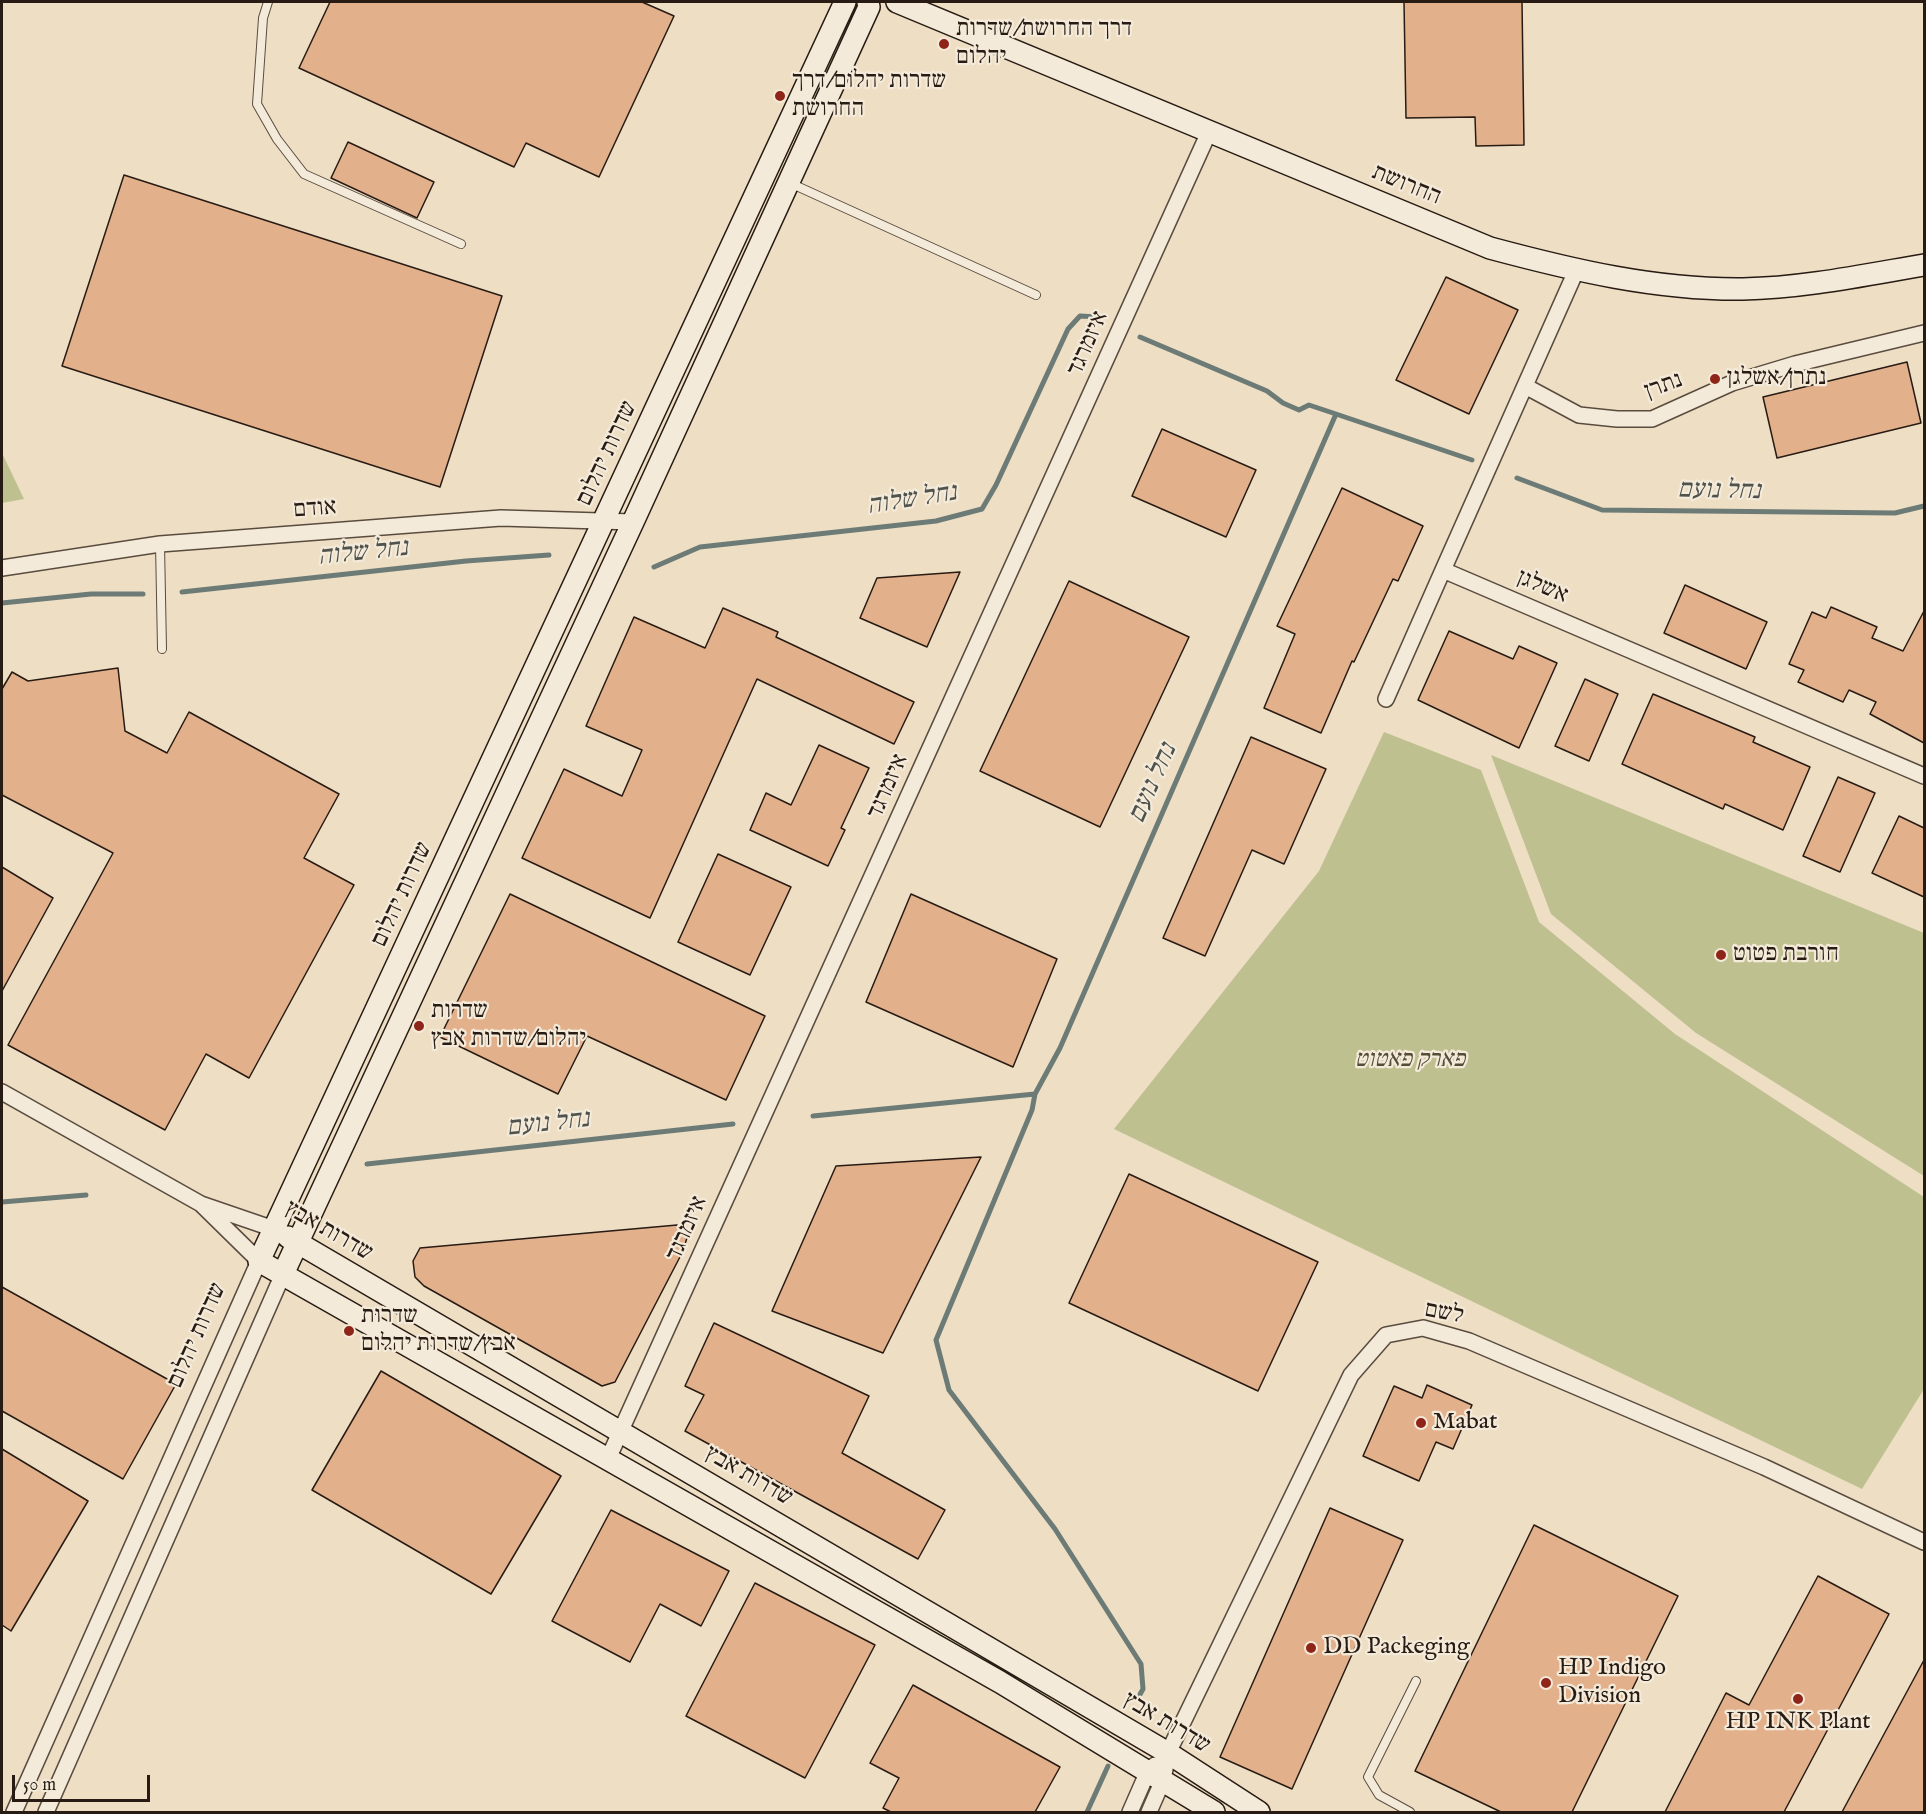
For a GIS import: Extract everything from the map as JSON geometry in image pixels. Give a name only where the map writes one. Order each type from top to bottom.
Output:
[{"type":"street","name":"שדרות יהלום","points":[[14,1812],[274,1229],[606,520],[845,2]]},
{"type":"street","points":[[46,1812],[283,1274],[633,522],[869,7],[867,2]]},
{"type":"street","name":"החרושת","points":[[897,2],[1490,248],[1576,271],[1672,285],[1743,289],[1808,283],[1924,265]]},
{"type":"street","name":"איזמרגד","points":[[609,1460],[1209,132]]},
{"type":"street","points":[[1386,699],[1576,271]]},
{"type":"street","name":"נתרן","points":[[1525,386],[1579,415],[1617,419],[1652,419],[1732,383],[1795,364],[1924,333]]},
{"type":"street","name":"אודם","points":[[2,568],[160,544],[501,518],[633,522]]},
{"type":"street","name":"אשלגן","points":[[1443,570],[1924,776]]},
{"type":"street","name":"שדרות אבץ","points":[[2,1092],[201,1204],[274,1229],[299,1243],[1168,1754],[1259,1812]]},
{"type":"street","name":"שדרות אבץ","points":[[201,1204],[260,1261],[1000,1682],[1214,1812]]},
{"type":"street","name":"לשם","points":[[1130,1812],[1168,1754],[1351,1375],[1386,1335],[1423,1328],[1469,1341],[1764,1467],[1924,1542]]},
{"type":"street","name":"לשם","points":[[1149,1812],[1156,1775]]},
{"type":"lane","points":[[268,2],[262,18],[257,104],[277,139],[304,174],[461,244]]},
{"type":"lane","points":[[788,182],[1036,295]]},
{"type":"lane","points":[[160,544],[162,649]]},
{"type":"lane","points":[[1410,1812],[1378,1795],[1368,1777],[1416,1681]]},
{"type":"green space","points":[[2,453],[24,499],[2,503]]},
{"type":"green space","name":"פארק פאטוט","points":[[1384,732],[1481,770],[1539,922],[1675,1034],[1924,1197],[1924,1389],[1862,1489],[1114,1129],[1319,871]]},
{"type":"green space","points":[[1491,755],[1924,933],[1924,1176],[1696,1033],[1551,914]]},
{"type":"building","points":[[330,2],[642,2],[674,16],[599,177],[526,143],[514,167],[299,68]]},
{"type":"building","points":[[1404,2],[1522,2],[1524,145],[1476,146],[1475,117],[1406,118]]},
{"type":"building","points":[[348,142],[434,182],[417,218],[331,178]]},
{"type":"building","points":[[124,175],[502,296],[440,487],[62,366]]},
{"type":"building","points":[[1446,277],[1518,310],[1469,414],[1396,380]]},
{"type":"building","points":[[1907,362],[1921,423],[1777,458],[1763,397]]},
{"type":"building","points":[[1162,429],[1256,470],[1226,537],[1132,496]]},
{"type":"building","points":[[1342,488],[1423,526],[1398,581],[1393,579],[1354,662],[1352,661],[1321,733],[1264,708],[1295,634],[1277,626]]},
{"type":"building","points":[[960,572],[927,647],[860,618],[877,578]]},
{"type":"building","points":[[1069,581],[1189,637],[1100,827],[980,771]]},
{"type":"building","points":[[1685,585],[1767,622],[1746,669],[1664,633]]},
{"type":"building","points":[[1831,607],[1877,627],[1872,638],[1903,651],[1924,611],[1924,743],[1870,714],[1876,702],[1849,690],[1843,702],[1798,682],[1804,670],[1789,664],[1812,612],[1826,618]]},
{"type":"building","points":[[723,608],[778,632],[776,637],[914,702],[894,744],[757,679],[650,918],[522,858],[564,769],[622,796],[642,750],[586,726],[634,617],[705,648]]},
{"type":"building","points":[[1449,631],[1513,659],[1519,646],[1557,663],[1519,748],[1418,700]]},
{"type":"building","points":[[118,668],[125,731],[167,753],[189,712],[339,794],[304,858],[354,885],[249,1078],[206,1054],[165,1130],[8,1045],[113,853],[2,795],[2,689],[12,672],[28,681]]},
{"type":"building","points":[[1585,679],[1618,694],[1589,761],[1555,746]]},
{"type":"building","points":[[1653,694],[1755,737],[1753,742],[1810,767],[1783,830],[1725,804],[1723,809],[1622,764]]},
{"type":"building","points":[[1251,737],[1326,769],[1284,864],[1252,850],[1205,956],[1163,938]]},
{"type":"building","points":[[819,745],[869,768],[841,828],[845,830],[828,866],[750,830],[766,793],[791,805]]},
{"type":"building","points":[[1838,777],[1875,793],[1840,872],[1803,856]]},
{"type":"building","points":[[1899,816],[1924,828],[1924,897],[1872,873]]},
{"type":"building","points":[[718,854],[791,887],[750,975],[678,942]]},
{"type":"building","points":[[2,867],[53,898],[2,991]]},
{"type":"building","points":[[510,894],[765,1016],[726,1100],[587,1036],[558,1094],[440,1037]]},
{"type":"building","points":[[911,894],[1057,959],[1013,1067],[866,1002]]},
{"type":"building","points":[[981,1157],[883,1353],[772,1311],[836,1166]]},
{"type":"building","points":[[1129,1174],[1318,1262],[1258,1391],[1069,1303]]},
{"type":"building","points":[[677,1225],[687,1238],[682,1253],[615,1382],[602,1386],[424,1286],[415,1277],[413,1261],[420,1248]]},
{"type":"building","points":[[2,1287],[176,1384],[123,1479],[2,1411]]},
{"type":"building","points":[[714,1323],[869,1396],[842,1453],[945,1510],[918,1559],[685,1431],[704,1395],[685,1386]]},
{"type":"building","points":[[381,1371],[561,1476],[491,1594],[312,1490]]},
{"type":"building","name":"Mabat","points":[[1427,1385],[1472,1405],[1453,1449],[1436,1442],[1419,1481],[1363,1456],[1394,1386],[1422,1398]]},
{"type":"building","points":[[2,1449],[88,1501],[11,1631],[2,1625]]},
{"type":"building","name":"DD Packeging","points":[[1330,1508],[1403,1540],[1292,1789],[1220,1757]]},
{"type":"building","points":[[611,1510],[729,1571],[701,1626],[660,1604],[630,1662],[552,1621]]},
{"type":"building","name":"HP Indigo Division","points":[[1534,1525],[1678,1596],[1572,1812],[1501,1812],[1415,1771]]},
{"type":"building","name":"HP INK Plant","points":[[1818,1576],[1889,1614],[1784,1812],[1665,1812],[1726,1693],[1749,1705]]},
{"type":"building","points":[[755,1583],[875,1645],[805,1778],[686,1716]]},
{"type":"building","points":[[1924,1660],[1924,1812],[1842,1812]]},
{"type":"building","points":[[913,1685],[1060,1767],[1035,1812],[891,1812],[883,1808],[899,1778],[870,1763]]},
{"type":"waterway","name":"נחל שלוה","points":[[654,567],[700,547],[936,521],[982,509],[996,485],[1068,329],[1080,316],[1098,317]]},
{"type":"waterway","name":"נחל שלוה","points":[[1140,337],[1267,391],[1283,403],[1299,410],[1309,405],[1336,414]]},
{"type":"waterway","name":"נחל נועם","points":[[813,1116],[1035,1094],[1060,1048],[1336,414],[1472,460]]},
{"type":"waterway","name":"נחל נועם","points":[[1517,478],[1602,510],[1895,513],[1924,506]]},
{"type":"waterway","name":"נחל שלוה","points":[[182,592],[466,561],[549,555]]},
{"type":"waterway","name":"נחל שלוה","points":[[2,603],[91,594],[143,594]]},
{"type":"waterway","points":[[1035,1094],[1032,1110],[936,1340],[949,1390],[1055,1529],[1141,1664],[1143,1689],[1138,1698]]},
{"type":"waterway","name":"נחל נועם","points":[[367,1164],[733,1124]]},
{"type":"waterway","name":"נחל נועם","points":[[2,1202],[86,1195]]},
{"type":"waterway","points":[[1087,1812],[1108,1766]]},
{"type":"place","name":"דרך החרושת/שדרות יהלום","points":[[944,44]]},
{"type":"place","name":"שדרות יהלום/דרך החרושת","points":[[780,96]]},
{"type":"place","name":"נתרן/אשלגן","points":[[1715,379]]},
{"type":"place","name":"חורבת פטוט","points":[[1721,955]]},
{"type":"place","name":"שדרות יהלום/שדרות אבץ","points":[[419,1026]]},
{"type":"place","name":"שדרות אבץ/שדרות יהלום","points":[[349,1331]]},
{"type":"place","name":"Mabat","points":[[1421,1423]]},
{"type":"place","name":"DD Packeging","points":[[1311,1648]]},
{"type":"place","name":"HP Indigo Division","points":[[1546,1683]]},
{"type":"place","name":"HP INK Plant","points":[[1798,1699]]}]
